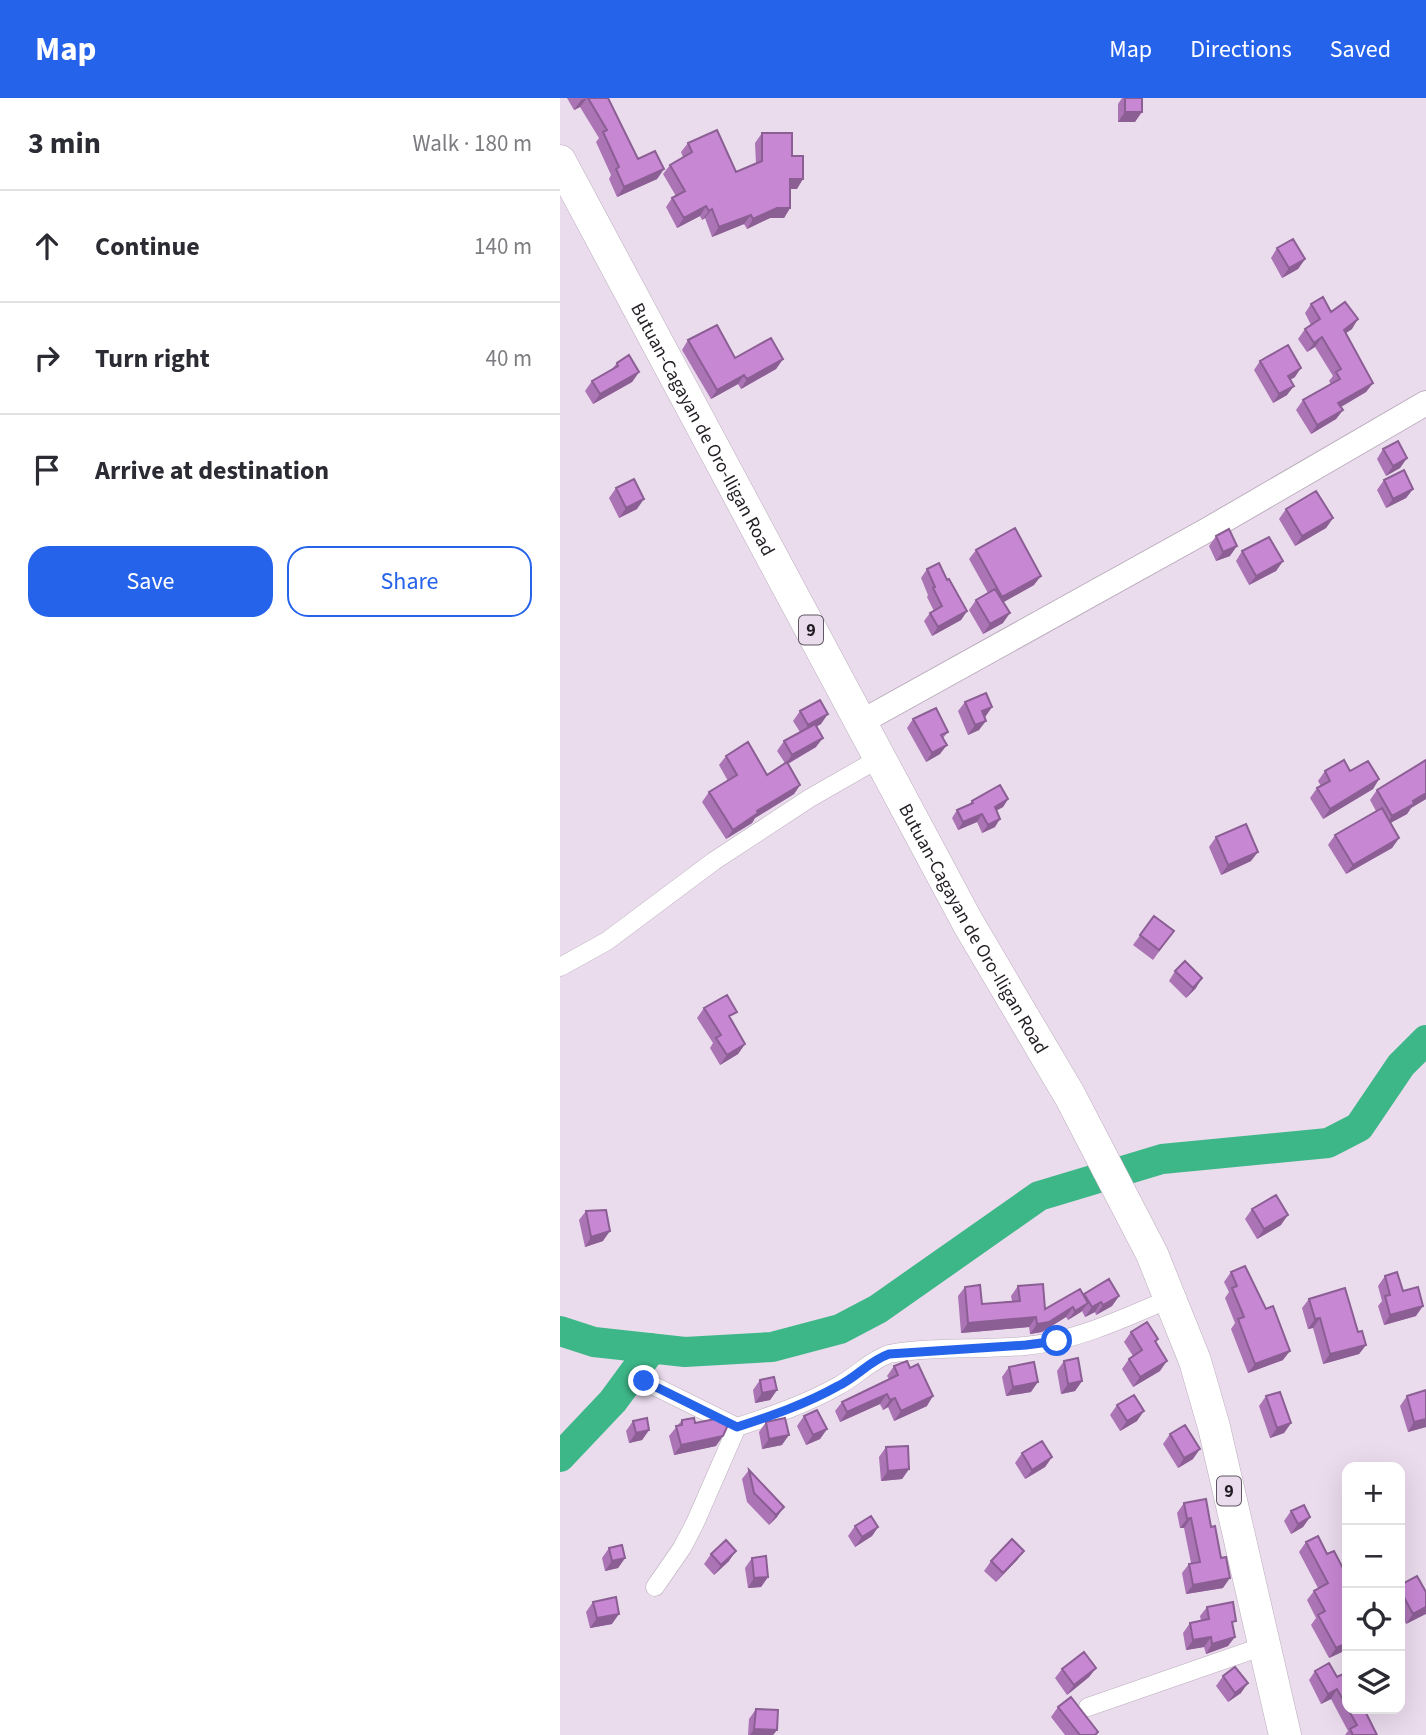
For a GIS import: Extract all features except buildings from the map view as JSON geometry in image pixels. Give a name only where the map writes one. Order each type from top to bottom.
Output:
[{"type":"highway","name":"Butuan-Cagayan de Oro-Iligan Road","points":[[560,161],[968,923],[1070,1096],[1152,1254],[1195,1361],[1214,1427],[1285,1735]]},
{"type":"street","points":[[860,722],[1209,529],[1426,403]]},
{"type":"street","points":[[560,967],[607,941],[714,861],[810,798],[880,758]]},
{"type":"street","points":[[644,1381],[737,1427],[828,1392],[878,1358],[889,1354],[1057,1341],[1115,1323],[1169,1299]]},
{"type":"street","points":[[655,1587],[682,1548],[695,1523],[737,1427]]},
{"type":"street","points":[[1088,1707],[1264,1646]]},
{"type":"waterway","points":[[560,1331],[594,1342],[685,1352],[772,1347],[840,1329],[878,1309],[1039,1196],[1162,1159],[1328,1143],[1359,1127],[1401,1065],[1426,1040]]},
{"type":"waterway","points":[[560,1457],[613,1401],[652,1348]]},
{"type":"route","points":[[644,1381],[737,1427],[828,1392],[878,1358],[889,1354],[1057,1341]]}]
